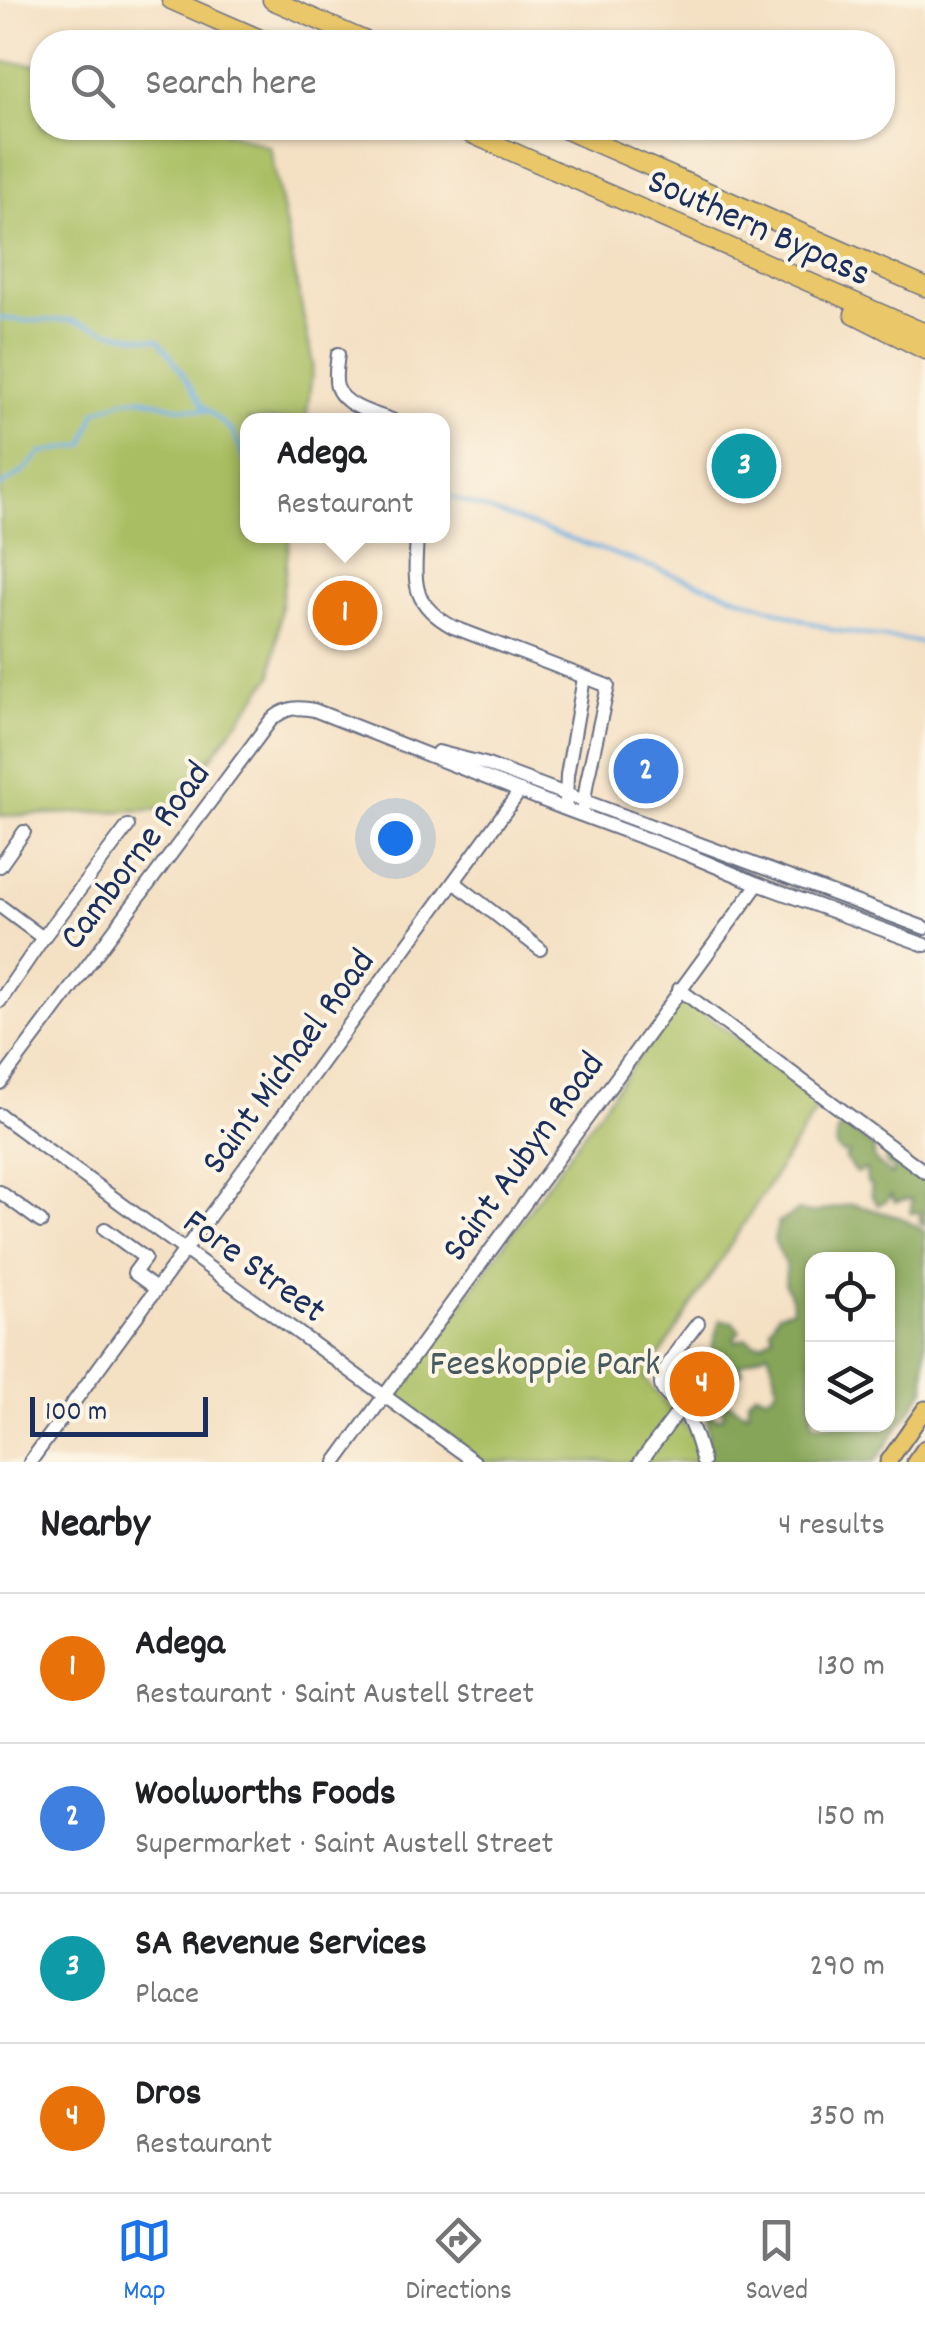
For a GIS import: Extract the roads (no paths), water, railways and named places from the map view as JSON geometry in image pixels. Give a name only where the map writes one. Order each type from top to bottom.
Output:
[{"type":"highway","points":[[171,0],[240,30]]},
{"type":"highway","points":[[272,0],[341,30]]},
{"type":"highway","name":"Southern Bypass","points":[[485,140],[925,333]]},
{"type":"highway","name":"Southern Bypass","points":[[589,140],[925,287]]},
{"type":"highway","points":[[737,251],[925,350]]},
{"type":"main road","points":[[892,1456],[925,1409]]},
{"type":"main road","points":[[915,1462],[925,1448]]},
{"type":"street","points":[[338,354],[336,386],[352,403],[376,413]]},
{"type":"street","points":[[417,543],[416,581],[420,598],[434,616],[453,627],[608,686],[583,808]]},
{"type":"street","points":[[566,802],[566,775],[584,678]]},
{"type":"street","name":"Camborne Road","points":[[0,1084],[262,731],[282,711],[314,710],[525,786]]},
{"type":"street","points":[[592,761],[594,796],[619,815],[925,928]]},
{"type":"street","points":[[525,786],[552,785],[566,775]]},
{"type":"street","points":[[525,786],[758,884],[925,946]]},
{"type":"street","name":"Saint Michael Road","points":[[30,1462],[525,786]]},
{"type":"street","points":[[583,808],[619,815]]},
{"type":"street","points":[[0,1001],[128,826]]},
{"type":"street","points":[[0,866],[24,832]]},
{"type":"street","points":[[454,882],[540,948]]},
{"type":"street","name":"Saint Aubyn Road","points":[[336,1462],[758,884]]},
{"type":"street","points":[[0,906],[43,938]]},
{"type":"street","points":[[679,990],[925,1172]]},
{"type":"street","name":"Fore Street","points":[[0,1116],[475,1462]]},
{"type":"street","points":[[0,1192],[41,1222]]},
{"type":"street","points":[[105,1229],[146,1258],[134,1273],[156,1289]]},
{"type":"street","points":[[698,1323],[661,1379],[664,1391],[681,1408],[703,1462]]},
{"type":"street","points":[[640,1462],[681,1408]]},
{"type":"street","points":[[892,1456],[915,1462]]},
{"type":"waterway","points":[[0,318],[70,320],[159,340],[202,405],[233,432],[240,448]]},
{"type":"waterway","points":[[0,487],[24,471],[41,453],[84,445],[96,411],[124,400],[142,398],[209,411]]},
{"type":"waterway","points":[[450,497],[832,630],[925,643]]},
{"type":"place","name":"SA Revenue Services","points":[[744,466]]},
{"type":"place","name":"Adega","points":[[345,613]]},
{"type":"place","name":"Woolworths Foods","points":[[646,771]]},
{"type":"place","name":"Dros","points":[[702,1384]]},
{"type":"park label","name":"Feeskoppie Park","points":[[545,1361]]}]
